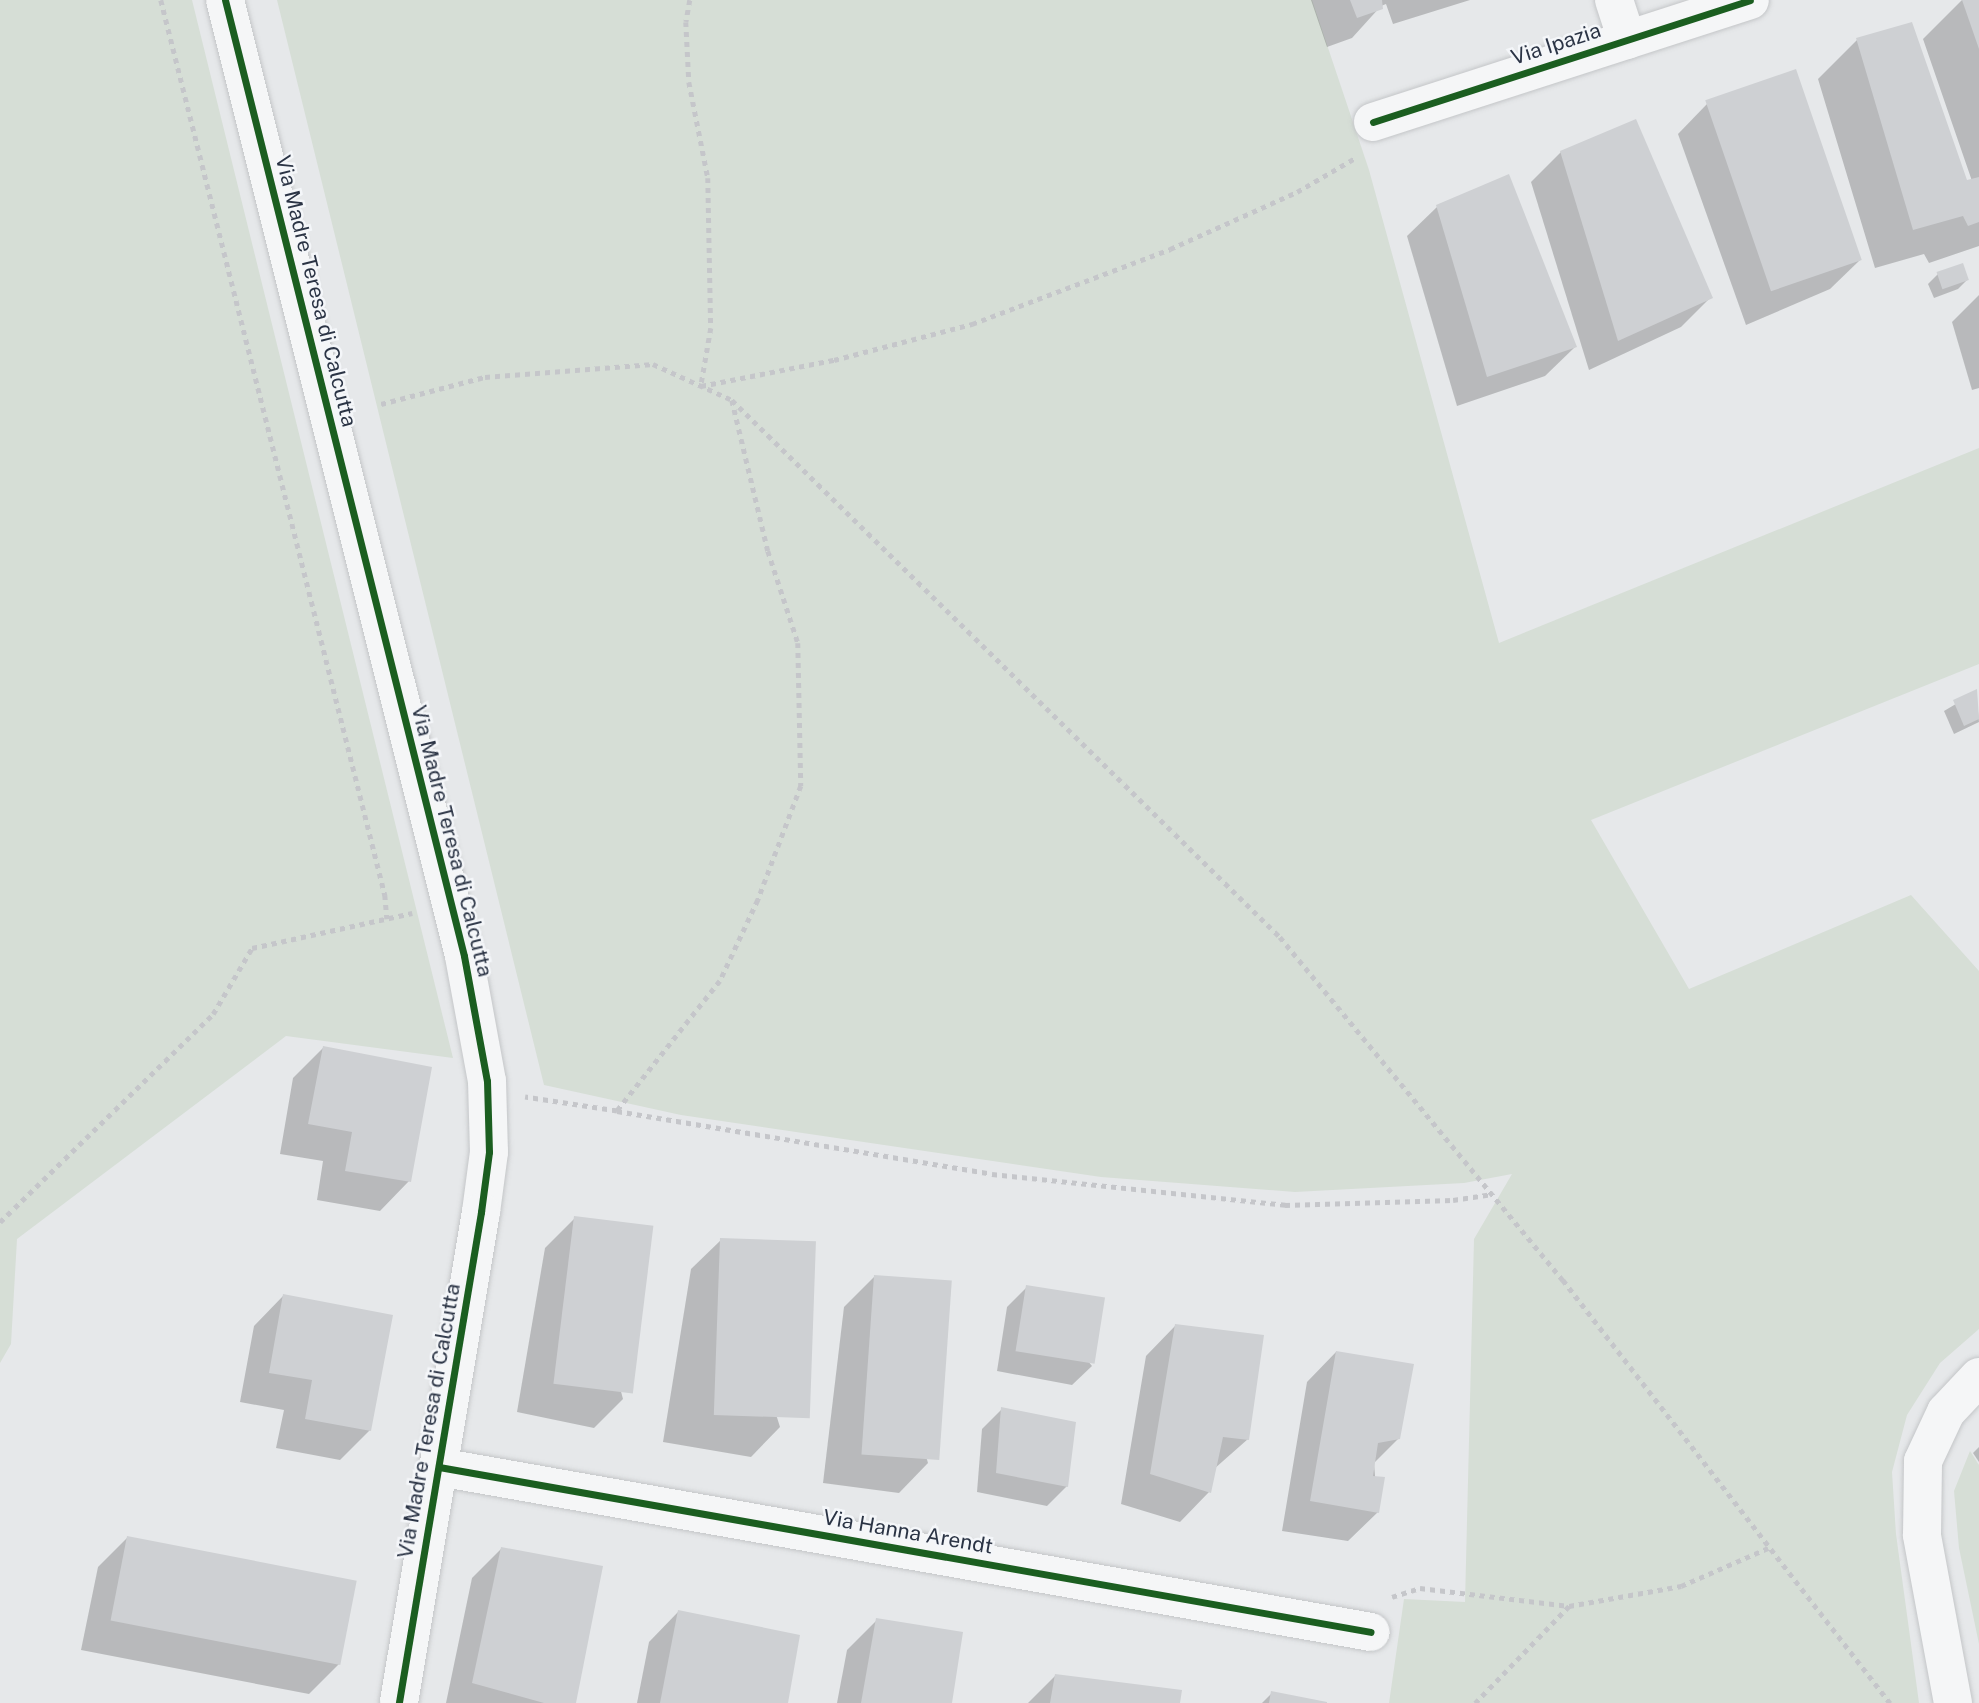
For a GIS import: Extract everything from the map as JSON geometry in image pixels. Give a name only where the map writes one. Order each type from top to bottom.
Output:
[{"type":"street","name":"Via Madre Teresa di Calcutta","points":[[225,0],[450,904],[487,1081],[489,1152],[399,1703]]},
{"type":"street","name":"Via Ipazia","points":[[1615,0],[1627,40]]},
{"type":"street","name":"Via Ipazia","points":[[1369,137],[1627,40],[1749,0]]},
{"type":"street","points":[[1953,1703],[1922,1535],[1923,1461],[1946,1412],[1979,1377]]},
{"type":"street","name":"Via Hanna Arendt","points":[[439,1468],[1371,1632]]},
{"type":"path","points":[[161,0],[384,895],[387,919]]},
{"type":"path","points":[[690,0],[686,22],[689,82],[708,178],[711,328],[701,386]]},
{"type":"path","points":[[701,386],[834,360],[972,324],[1170,249],[1297,191],[1369,137]]},
{"type":"path","points":[[381,404],[485,377],[653,364],[732,400],[1280,937],[1493,1194],[1890,1703]]},
{"type":"path","points":[[617,1111],[720,981],[758,900],[801,786],[798,643],[768,551],[732,400]]},
{"type":"path","points":[[0,1222],[214,1014],[252,948],[450,904]]},
{"type":"path","points":[[521,1096],[992,1174],[1285,1205],[1453,1200],[1493,1194]]},
{"type":"path","points":[[1381,1595],[1394,1597],[1420,1588],[1569,1606],[1681,1586],[1769,1548]]},
{"type":"path","points":[[1475,1703],[1569,1606]]},
{"type":"shaded area","points":[[0,0],[192,0],[453,1058],[286,1036],[17,1239],[11,1344],[0,1363]]},
{"type":"shaded area","points":[[277,0],[1312,0],[1369,170],[1499,643],[1979,448],[1979,664],[1591,820],[1689,989],[1911,895],[1979,971],[1979,1329],[1940,1363],[1907,1415],[1892,1472],[1896,1534],[1919,1703],[1389,1703],[1404,1599],[1465,1602],[1474,1239],[1512,1174],[1464,1183],[1295,1192],[1101,1177],[681,1115],[544,1085]]},
{"type":"shaded area","points":[[1970,1451],[1979,1465],[1979,1644],[1959,1548],[1954,1491]]},
{"type":"building","points":[[1350,0],[1382,0],[1383,9],[1357,18]]},
{"type":"building","points":[[1962,0],[1979,0],[1979,49]]},
{"type":"building","points":[[1912,22],[1967,180],[1979,177],[1979,222],[1968,226],[1963,216],[1913,230],[1856,38]]},
{"type":"building","points":[[1796,69],[1862,260],[1771,291],[1705,100]]},
{"type":"building","points":[[1636,119],[1713,298],[1618,341],[1560,151]]},
{"type":"building","points":[[1509,174],[1577,347],[1487,377],[1436,205]]},
{"type":"building","points":[[1963,263],[1969,280],[1942,289],[1937,272]]},
{"type":"building","points":[[1977,689],[1979,719],[1964,726],[1953,700]]},
{"type":"building","points":[[323,1046],[432,1067],[411,1182],[345,1171],[352,1132],[308,1124]]},
{"type":"building","points":[[574,1216],[653,1226],[633,1393],[553,1384]]},
{"type":"building","points":[[720,1238],[816,1241],[810,1418],[714,1415]]},
{"type":"building","points":[[874,1275],[952,1280],[939,1460],[861,1455]]},
{"type":"building","points":[[1026,1285],[1105,1298],[1095,1364],[1016,1351]]},
{"type":"building","points":[[283,1294],[393,1315],[371,1431],[305,1419],[312,1380],[269,1373]]},
{"type":"building","points":[[1175,1324],[1264,1335],[1249,1440],[1223,1437],[1211,1493],[1150,1474]]},
{"type":"building","points":[[1336,1351],[1414,1364],[1400,1439],[1378,1443],[1373,1476],[1385,1477],[1379,1513],[1310,1501]]},
{"type":"building","points":[[1001,1407],[1076,1422],[1068,1487],[996,1473]]},
{"type":"building","points":[[127,1536],[357,1581],[340,1665],[111,1620]]},
{"type":"building","points":[[501,1547],[603,1566],[576,1703],[544,1703],[472,1683]]},
{"type":"building","points":[[678,1610],[800,1635],[788,1703],[660,1703]]},
{"type":"building","points":[[876,1618],[963,1632],[952,1703],[861,1703]]},
{"type":"building","points":[[1055,1674],[1182,1690],[1180,1703],[1050,1703]]},
{"type":"building","points":[[1271,1691],[1327,1702],[1327,1703],[1269,1703]]},
{"type":"cycle path","points":[[225,0],[464,956],[487,1081],[489,1152],[481,1212],[399,1703]]},
{"type":"cycle path","points":[[1373,122],[1750,0]]},
{"type":"cycle path","points":[[439,1467],[1371,1632]]}]
